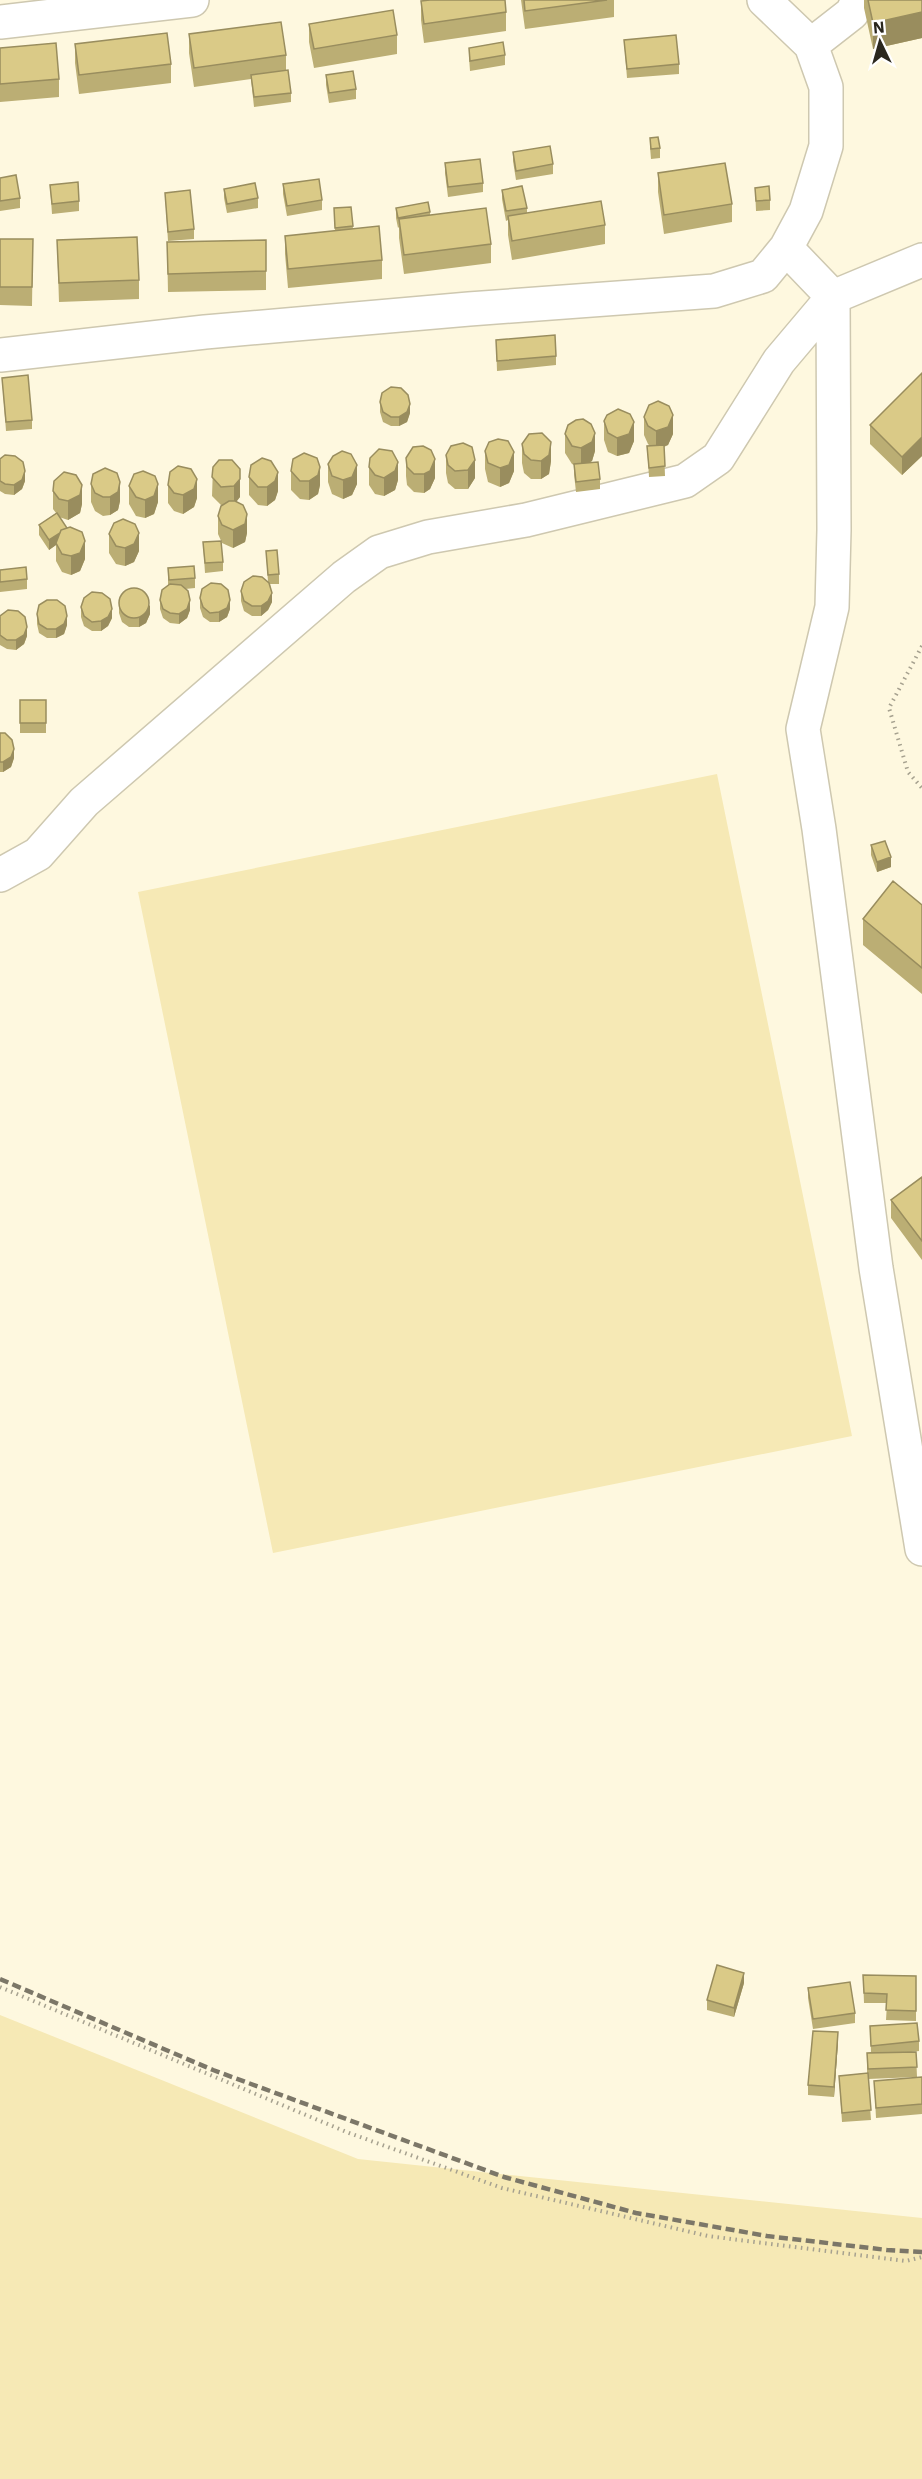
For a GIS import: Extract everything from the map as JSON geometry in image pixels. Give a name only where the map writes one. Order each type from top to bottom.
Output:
[{"type":"street","points":[[0,22],[192,0]]},
{"type":"street","points":[[0,355],[217,331],[714,291],[763,276],[786,248],[807,211],[825,146],[826,87],[811,45],[764,0]]},
{"type":"street","points":[[811,45],[852,13],[858,0]]},
{"type":"street","points":[[786,248],[833,297],[832,607],[803,729],[819,829],[876,1268],[922,1549]]},
{"type":"street","points":[[0,875],[38,854],[84,802],[344,577],[380,552],[428,537],[526,520],[685,481],[718,458],[779,360],[833,297],[922,260]]},
{"type":"path","points":[[922,646],[890,708],[908,772],[922,788]]},
{"type":"path","points":[[0,1987],[349,2133],[502,2188],[708,2236],[906,2261],[922,2257]]},
{"type":"shaded area","points":[[717,774],[852,1436],[273,1553],[138,892]]},
{"type":"shaded area","points":[[0,2015],[358,2159],[922,2218],[922,2479],[0,2479]]},
{"type":"building","points":[[505,0],[506,12],[424,24],[421,1]]},
{"type":"building","points":[[524,0],[607,0],[525,11]]},
{"type":"building","points":[[868,0],[922,0],[922,12],[873,23]]},
{"type":"building","points":[[393,10],[397,35],[314,49],[309,24]]},
{"type":"building","points":[[281,22],[286,55],[194,68],[189,34]]},
{"type":"building","points":[[167,33],[171,64],[79,75],[75,44]]},
{"type":"building","points":[[676,35],[679,64],[627,69],[624,40]]},
{"type":"building","points":[[503,42],[505,55],[470,61],[469,48]]},
{"type":"building","points":[[56,43],[59,79],[0,84],[0,48]]},
{"type":"building","points":[[288,70],[291,93],[254,97],[251,75]]},
{"type":"building","points":[[353,71],[356,89],[329,93],[326,75]]},
{"type":"building","points":[[658,137],[660,148],[651,149],[650,138]]},
{"type":"building","points":[[550,146],[553,164],[516,171],[513,152]]},
{"type":"building","points":[[480,159],[483,183],[448,187],[445,163]]},
{"type":"building","points":[[725,163],[732,204],[664,215],[658,173]]},
{"type":"building","points":[[16,175],[20,198],[0,201],[0,178]]},
{"type":"building","points":[[319,179],[322,200],[287,206],[283,184]]},
{"type":"building","points":[[78,182],[79,201],[52,204],[50,185]]},
{"type":"building","points":[[255,183],[258,198],[227,204],[224,189]]},
{"type":"building","points":[[522,186],[527,208],[506,211],[502,190]]},
{"type":"building","points":[[769,186],[770,200],[756,201],[755,188]]},
{"type":"building","points":[[190,190],[194,229],[168,232],[165,193]]},
{"type":"building","points":[[601,201],[605,225],[512,241],[508,216]]},
{"type":"building","points":[[428,202],[430,212],[398,218],[396,208]]},
{"type":"building","points":[[351,207],[353,226],[335,228],[334,208]]},
{"type":"building","points":[[486,208],[491,244],[404,255],[399,219]]},
{"type":"building","points":[[379,226],[382,260],[288,269],[285,236]]},
{"type":"building","points":[[137,237],[139,280],[59,283],[57,240]]},
{"type":"building","points":[[0,239],[33,239],[32,287],[0,287]]},
{"type":"building","points":[[266,240],[266,271],[168,274],[167,242]]},
{"type":"building","points":[[555,335],[556,356],[497,361],[496,340]]},
{"type":"building","points":[[922,373],[922,437],[902,457],[870,425]]},
{"type":"building","points":[[28,375],[32,420],[6,422],[2,378]]},
{"type":"building","points":[[391,387],[401,388],[408,395],[410,404],[407,412],[399,417],[391,417],[383,412],[380,402],[382,393]]},
{"type":"building","points":[[658,401],[669,406],[673,415],[668,427],[656,431],[648,426],[644,417],[649,405]]},
{"type":"building","points":[[618,409],[630,414],[634,422],[629,434],[617,438],[608,433],[604,421],[607,415]]},
{"type":"building","points":[[583,419],[591,424],[595,433],[592,442],[581,448],[572,446],[565,434],[568,425]]},
{"type":"building","points":[[542,433],[551,442],[549,455],[541,461],[531,460],[524,454],[522,444],[529,434]]},
{"type":"building","points":[[498,439],[508,441],[514,452],[509,465],[500,468],[488,463],[485,451],[489,442]]},
{"type":"building","points":[[463,443],[472,447],[475,460],[468,470],[455,471],[448,465],[446,455],[451,446]]},
{"type":"building","points":[[664,445],[665,466],[649,468],[647,446]]},
{"type":"building","points":[[423,446],[431,450],[435,459],[430,471],[424,474],[414,474],[407,467],[406,458],[413,447]]},
{"type":"building","points":[[379,449],[392,451],[398,462],[395,471],[384,478],[375,475],[369,467],[370,458]]},
{"type":"building","points":[[342,451],[351,454],[357,465],[352,477],[343,480],[332,476],[328,464],[333,456]]},
{"type":"building","points":[[304,453],[317,458],[320,467],[318,475],[309,481],[300,481],[291,471],[293,459]]},
{"type":"building","points":[[5,455],[15,456],[23,462],[25,471],[22,480],[14,485],[0,481],[0,459]]},
{"type":"building","points":[[262,458],[271,461],[278,472],[275,481],[267,487],[258,487],[249,477],[251,465]]},
{"type":"building","points":[[219,460],[232,460],[240,469],[240,479],[234,486],[221,487],[212,477],[213,467]]},
{"type":"building","points":[[598,462],[600,479],[576,482],[574,464]]},
{"type":"building","points":[[178,466],[191,469],[197,479],[194,489],[183,495],[174,493],[168,485],[170,472]]},
{"type":"building","points":[[105,468],[117,473],[120,482],[118,492],[110,497],[103,497],[95,493],[91,484],[93,474]]},
{"type":"building","points":[[143,471],[155,476],[158,484],[154,496],[145,500],[136,497],[129,486],[134,474]]},
{"type":"building","points":[[64,472],[76,475],[82,485],[80,495],[68,501],[59,499],[53,491],[54,481]]},
{"type":"building","points":[[229,501],[243,505],[247,514],[245,524],[233,530],[222,525],[218,516],[221,506]]},
{"type":"building","points":[[57,513],[67,528],[49,540],[39,525]]},
{"type":"building","points":[[123,519],[135,524],[139,533],[134,544],[125,548],[116,546],[109,534],[114,523]]},
{"type":"building","points":[[70,527],[82,532],[85,541],[80,553],[71,556],[62,554],[56,543],[61,530]]},
{"type":"building","points":[[221,541],[223,562],[205,563],[203,542]]},
{"type":"building","points":[[277,550],[279,574],[268,575],[266,551]]},
{"type":"building","points":[[194,566],[195,578],[169,580],[168,568]]},
{"type":"building","points":[[26,567],[27,579],[0,582],[0,570]]},
{"type":"building","points":[[253,576],[262,577],[269,583],[272,593],[268,601],[261,606],[252,606],[244,601],[241,591],[244,582]]},
{"type":"building","points":[[211,583],[221,584],[228,590],[230,600],[227,608],[219,612],[210,613],[203,607],[200,598],[202,589]]},
{"type":"building","points":[[170,584],[181,585],[188,591],[190,600],[187,609],[179,614],[163,609],[160,600],[162,590]]},
{"type":"building","points":[[134,588],[140,589],[148,597],[148,609],[140,617],[134,618],[128,617],[120,609],[119,603],[120,597],[128,589]]},
{"type":"building","points":[[92,592],[102,593],[110,599],[112,609],[108,617],[101,621],[92,622],[84,616],[81,607],[84,598]]},
{"type":"building","points":[[47,600],[57,600],[65,606],[67,616],[64,624],[56,629],[47,629],[39,624],[37,614],[39,605]]},
{"type":"building","points":[[8,610],[18,611],[25,617],[27,627],[24,635],[16,640],[7,640],[0,635],[0,616]]},
{"type":"building","points":[[20,700],[46,700],[46,723],[20,723]]},
{"type":"building","points":[[0,733],[5,733],[12,740],[14,749],[11,757],[3,762],[0,762]]},
{"type":"building","points":[[885,841],[891,857],[877,862],[871,845]]},
{"type":"building","points":[[893,881],[922,905],[922,968],[863,919]]},
{"type":"building","points":[[922,1177],[922,1241],[891,1200]]},
{"type":"building","points":[[717,1965],[744,1973],[734,2008],[707,2000]]},
{"type":"building","points":[[863,1975],[916,1976],[916,2011],[886,2010],[887,1994],[864,1993]]},
{"type":"building","points":[[850,1982],[855,2013],[813,2019],[808,1988]]},
{"type":"building","points":[[917,2023],[919,2041],[871,2046],[870,2026]]},
{"type":"building","points":[[813,2031],[838,2032],[834,2087],[808,2085]]},
{"type":"building","points":[[916,2052],[917,2067],[868,2069],[867,2053]]},
{"type":"building","points":[[868,2073],[871,2110],[842,2113],[839,2076]]},
{"type":"building","points":[[922,2077],[922,2104],[876,2108],[874,2081]]},
{"type":"railway","points":[[0,1979],[213,2070],[504,2177],[636,2213],[767,2236],[922,2252]]}]
